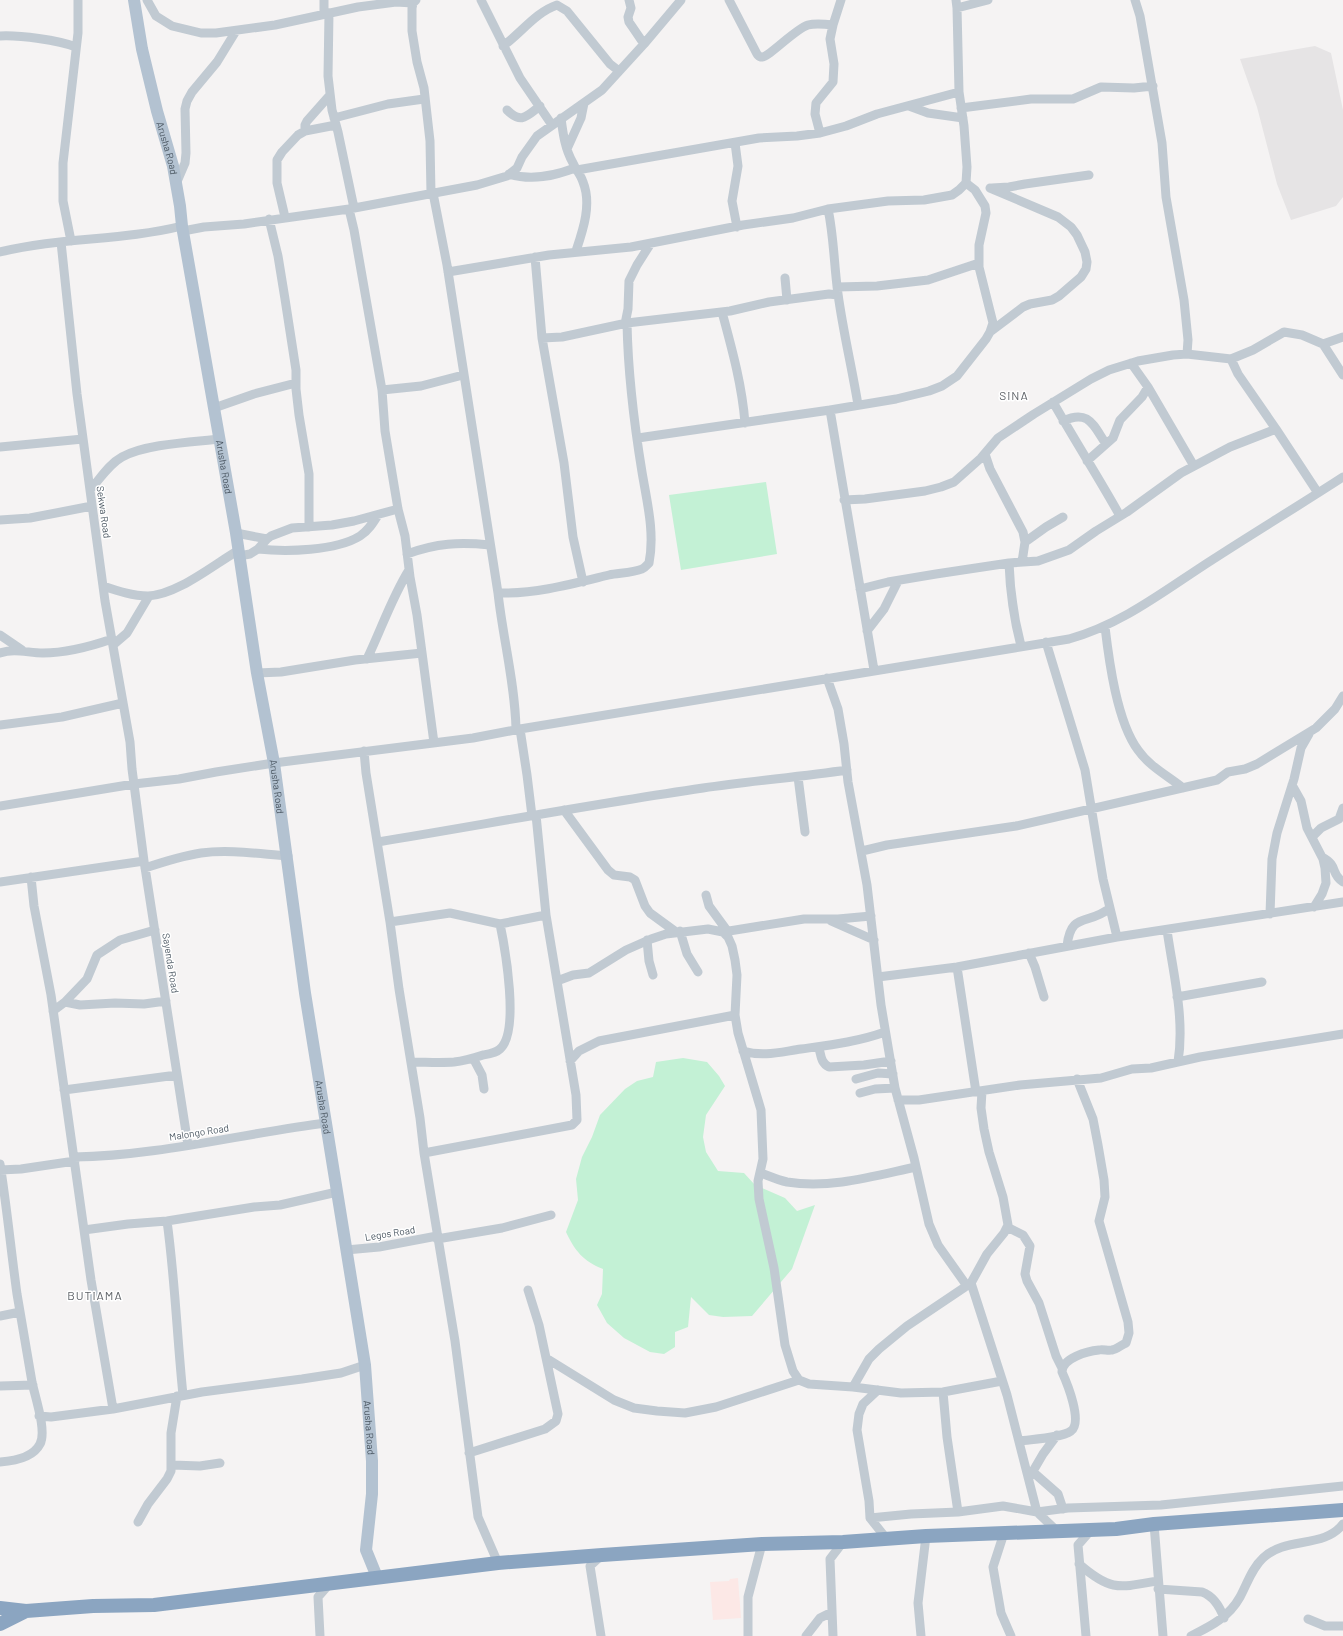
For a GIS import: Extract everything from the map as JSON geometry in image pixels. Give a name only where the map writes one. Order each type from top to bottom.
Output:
[{"type":"highway","points":[[0,1608],[26,1611],[93,1606],[154,1605],[331,1582],[498,1563],[602,1555],[762,1544],[843,1542],[926,1536],[1116,1529],[1154,1524],[1343,1510]]},
{"type":"highway","points":[[0,1624],[26,1611]]},
{"type":"main road","name":"Arusha Road","points":[[134,0],[142,49],[157,111],[173,166],[236,533],[257,673],[274,763],[288,856],[304,986],[365,1365],[372,1481],[366,1550],[377,1577]]},
{"type":"street","points":[[71,241],[64,201],[63,163],[78,33],[78,0]]},
{"type":"street","points":[[147,0],[156,16],[172,26],[201,33],[236,31],[282,24],[326,13],[382,3],[415,2],[412,31],[430,141],[432,194],[448,272],[498,593],[502,629],[534,815],[546,915],[577,1110],[575,1123],[534,1133],[424,1153]]},
{"type":"street","points":[[324,0],[330,95],[352,208],[354,230],[382,390],[385,431],[398,509],[405,536],[434,743]]},
{"type":"street","points":[[481,0],[520,78],[552,125]]},
{"type":"street","points":[[629,0],[631,8],[628,17],[644,44]]},
{"type":"street","points":[[0,252],[25,246],[244,224],[269,219],[352,208],[432,194],[500,179],[510,174],[517,168],[522,157],[537,136],[602,90],[682,0]]},
{"type":"street","points":[[729,0],[757,54],[760,57],[768,54],[783,41],[808,25],[833,25]]},
{"type":"street","points":[[820,133],[815,114],[816,103],[833,82],[834,74],[830,39],[841,0]]},
{"type":"street","points":[[448,272],[576,251],[632,247],[793,218],[828,209],[888,201],[942,198],[952,195],[966,183],[967,167],[963,118],[959,92],[956,4],[988,0]]},
{"type":"street","points":[[1135,0],[1140,16],[1162,143],[1166,197],[1184,300],[1188,354]]},
{"type":"street","points":[[503,46],[549,8],[557,5],[567,11],[610,64],[619,71]]},
{"type":"street","points":[[176,184],[185,163],[186,153],[184,115],[187,101],[192,92],[217,62],[236,31]]},
{"type":"street","points":[[0,36],[49,41],[69,44],[76,47]]},
{"type":"street","points":[[961,108],[1030,99],[1073,99],[1101,87],[1134,88],[1153,86]]},
{"type":"street","points":[[510,174],[519,177],[536,177],[576,169],[605,167],[759,138],[820,133],[846,126],[877,114],[959,92]]},
{"type":"street","points":[[305,131],[307,121],[330,95]]},
{"type":"street","points":[[285,217],[276,183],[277,160],[282,152],[298,135],[305,131],[395,103],[424,99]]},
{"type":"street","points":[[567,149],[581,118],[584,104]]},
{"type":"street","points":[[507,110],[515,118],[519,119],[523,118],[540,106]]},
{"type":"street","points":[[909,106],[928,113],[963,118]]},
{"type":"street","points":[[561,118],[562,131],[567,149],[584,183],[587,214],[576,251]]},
{"type":"street","points":[[735,143],[738,166],[732,201],[737,227]]},
{"type":"street","points":[[978,194],[990,188],[1009,188],[1025,184],[1089,175]]},
{"type":"street","points":[[638,438],[896,399],[942,386],[957,376],[967,365],[990,332],[993,323],[979,263],[979,245],[986,213],[985,206],[978,194],[966,183]]},
{"type":"street","points":[[990,188],[1058,217],[1071,227],[1082,246],[1087,262],[1086,270],[1081,277],[1059,296],[1052,300],[1030,304],[1023,307],[990,332]]},
{"type":"street","points":[[828,209],[834,244],[834,265],[858,405]]},
{"type":"street","points":[[269,219],[286,299],[296,370],[299,415],[309,474],[309,527]]},
{"type":"street","name":"Sekwa Road","points":[[61,242],[92,506],[112,642],[130,742],[134,784]]},
{"type":"street","points":[[498,593],[516,593],[583,582],[608,575],[642,570],[648,563],[650,519],[631,388],[626,324],[629,280],[651,243]]},
{"type":"street","points":[[535,257],[542,338],[564,463],[573,536],[583,582]]},
{"type":"street","points":[[542,338],[562,337],[626,324],[722,312],[769,302],[829,294],[838,291],[928,280],[979,263]]},
{"type":"street","points":[[784,278],[787,300]]},
{"type":"street","points":[[722,312],[743,396],[745,423]]},
{"type":"street","points":[[844,500],[896,495],[941,487],[954,482],[985,454],[998,438],[1090,379],[1109,370],[1130,363],[1173,355],[1188,354],[1230,359],[1252,350],[1284,332],[1302,335],[1323,344],[1343,375]]},
{"type":"street","points":[[1323,344],[1343,337]]},
{"type":"street","points":[[1230,359],[1238,374],[1318,493]]},
{"type":"street","points":[[1130,363],[1148,387],[1194,466]]},
{"type":"street","points":[[382,390],[421,386],[463,375]]},
{"type":"street","points":[[214,408],[254,394],[296,383]]},
{"type":"street","points":[[1087,461],[1113,438],[1120,420],[1142,397],[1148,387]]},
{"type":"street","points":[[1053,402],[1120,516]]},
{"type":"street","points":[[830,410],[844,500],[874,670]]},
{"type":"street","points":[[1063,421],[1073,416],[1082,416],[1093,425],[1106,444]]},
{"type":"street","points":[[860,589],[898,581],[1009,563],[1038,561],[1069,550],[1181,473],[1230,447],[1276,429]]},
{"type":"street","points":[[0,447],[83,439]]},
{"type":"street","points":[[90,490],[112,465],[122,457],[133,452],[170,444],[219,439]]},
{"type":"street","points":[[985,454],[990,468],[1023,532],[1025,542],[1022,562]]},
{"type":"street","points":[[0,806],[274,763],[473,738],[518,729],[1068,639],[1105,627],[1140,608],[1226,551],[1343,477]]},
{"type":"street","points":[[0,520],[30,518],[92,506]]},
{"type":"street","points":[[103,586],[137,595],[149,596],[164,594],[176,589],[239,553],[250,554],[258,549],[266,539],[279,532],[292,528],[347,523],[398,509]]},
{"type":"street","points":[[258,549],[288,551],[311,549],[338,544],[361,535],[369,528],[378,515]]},
{"type":"street","points":[[1025,542],[1063,517]]},
{"type":"street","points":[[236,533],[266,539]]},
{"type":"street","points":[[407,554],[438,545],[452,543],[490,545]]},
{"type":"street","points":[[1009,563],[1016,627],[1021,646]]},
{"type":"street","points":[[367,659],[389,611],[394,596],[409,570]]},
{"type":"street","points":[[867,631],[884,609],[898,581]]},
{"type":"street","points":[[0,635],[23,650],[33,653],[58,653],[112,642],[126,632],[149,596]]},
{"type":"street","points":[[1105,627],[1108,653],[1120,712],[1137,750],[1150,763],[1183,788]]},
{"type":"street","points":[[1046,642],[1082,760],[1103,879],[1117,937]]},
{"type":"street","points":[[0,653],[12,650],[23,650]]},
{"type":"street","points":[[257,673],[288,672],[367,659],[422,653]]},
{"type":"street","points":[[828,678],[838,709],[847,770],[862,851],[874,940],[880,1005],[895,1088],[916,1167],[929,1224],[938,1245],[969,1285],[1002,1381],[1019,1441],[1031,1475],[1037,1512],[1057,1531]]},
{"type":"street","points":[[862,851],[887,845],[1016,826],[1217,780],[1228,772],[1245,770],[1257,764],[1311,731],[1323,722],[1340,702],[1343,696]]},
{"type":"street","points":[[0,725],[62,717],[123,703]]},
{"type":"street","points":[[1270,914],[1272,859],[1277,833],[1292,785],[1301,748],[1311,731]]},
{"type":"street","points":[[364,751],[366,773],[390,922],[398,989],[411,1062],[437,1238],[455,1341],[478,1517],[498,1563]]},
{"type":"street","points":[[378,842],[564,810],[732,784],[847,770]]},
{"type":"street","points":[[798,777],[805,832]]},
{"type":"street","name":"Sayenda Road","points":[[134,784],[144,865],[188,1145]]},
{"type":"street","points":[[1292,785],[1301,801],[1305,822],[1322,857],[1325,868],[1326,883],[1322,894],[1314,907]]},
{"type":"street","points":[[1312,837],[1321,828],[1339,819],[1343,808]]},
{"type":"street","points":[[564,810],[608,870],[614,875],[630,877],[635,880],[645,906],[650,913],[678,932],[687,954],[698,972]]},
{"type":"street","points":[[0,882],[31,877],[144,865],[201,853],[221,852],[288,856]]},
{"type":"street","points":[[1322,857],[1332,864],[1337,878],[1343,882]]},
{"type":"street","points":[[31,877],[34,906],[53,1011],[84,1230],[113,1409]]},
{"type":"street","points":[[706,895],[709,906],[726,932],[732,946],[737,975],[735,1015],[743,1051],[761,1110],[764,1148],[761,1173],[758,1181],[759,1199],[774,1268],[785,1345],[793,1371],[799,1380],[809,1384],[853,1387],[901,1393],[943,1392],[1002,1381]]},
{"type":"street","points":[[878,977],[957,967],[1117,937],[1343,902]]},
{"type":"street","points":[[1067,946],[1068,936],[1074,925],[1084,920],[1102,915],[1110,908]]},
{"type":"street","points":[[390,922],[450,913],[500,924],[546,915]]},
{"type":"street","points":[[557,981],[573,975],[588,973],[626,950],[647,940],[678,932],[708,929],[726,932],[804,919],[871,916]]},
{"type":"street","points":[[827,919],[874,940]]},
{"type":"street","points":[[411,1062],[454,1062],[499,1050],[505,1044],[508,1036],[510,999],[505,950],[500,924]]},
{"type":"street","points":[[53,1011],[65,1002],[87,979],[97,955],[120,940],[155,930]]},
{"type":"street","points":[[1167,930],[1181,1035],[1178,1062]]},
{"type":"street","points":[[647,940],[649,961],[653,975]]},
{"type":"street","points":[[1029,953],[1036,966],[1044,997]]},
{"type":"street","points":[[853,1387],[869,1359],[879,1349],[919,1318],[969,1285],[987,1254],[1007,1227],[1007,1214],[984,1129],[957,967]]},
{"type":"street","points":[[1177,997],[1262,982]]},
{"type":"street","points":[[65,1002],[80,1005],[92,1005],[115,1003],[144,1004],[166,1001]]},
{"type":"street","points":[[570,1061],[579,1052],[599,1041],[735,1015]]},
{"type":"street","points":[[743,1051],[759,1055],[819,1048],[854,1042],[885,1032]]},
{"type":"street","points":[[898,1100],[919,1100],[1020,1085],[1101,1078],[1132,1069],[1151,1068],[1178,1062],[1343,1034]]},
{"type":"street","points":[[819,1048],[821,1058],[829,1067],[864,1065],[891,1061]]},
{"type":"street","points":[[473,1058],[482,1075],[484,1089]]},
{"type":"street","points":[[856,1079],[878,1073],[893,1074]]},
{"type":"street","points":[[64,1090],[178,1075]]},
{"type":"street","points":[[1062,1368],[1066,1362],[1079,1354],[1100,1350],[1111,1350],[1126,1343],[1129,1333],[1128,1322],[1100,1221],[1105,1197],[1104,1180],[1093,1120],[1077,1079]]},
{"type":"street","points":[[860,1093],[876,1089],[895,1088]]},
{"type":"street","name":"Malongo Road","points":[[0,1168],[21,1169],[75,1159],[103,1157],[188,1145],[327,1123]]},
{"type":"street","points":[[761,1173],[787,1182],[827,1183],[866,1178],[916,1167]]},
{"type":"street","points":[[0,1168],[20,1312],[39,1416],[43,1427],[43,1435],[40,1445],[33,1452],[23,1458],[0,1462]]},
{"type":"street","points":[[84,1230],[128,1224],[167,1221],[254,1207],[280,1205],[337,1192]]},
{"type":"street","name":"Legos Road","points":[[346,1250],[379,1247],[502,1228],[551,1215]]},
{"type":"street","points":[[138,1522],[148,1504],[167,1479],[171,1471],[171,1433],[180,1396],[173,1270],[167,1221]]},
{"type":"street","points":[[1007,1227],[1023,1235],[1028,1240],[1030,1246],[1025,1274],[1027,1281],[1039,1303],[1056,1356],[1062,1368],[1074,1409],[1076,1424],[1070,1432],[1019,1441]]},
{"type":"street","points":[[469,1453],[536,1432],[556,1421],[558,1414],[546,1358],[528,1290]]},
{"type":"street","points":[[0,1316],[20,1312]]},
{"type":"street","points":[[546,1358],[614,1400],[634,1408],[656,1412],[685,1413],[716,1407],[799,1380]]},
{"type":"street","points":[[39,1416],[51,1417],[113,1409],[180,1396],[341,1373],[365,1365]]},
{"type":"street","points":[[0,1386],[33,1385]]},
{"type":"street","points":[[878,1390],[863,1404],[857,1420],[857,1430],[869,1501],[870,1518],[886,1538]]},
{"type":"street","points":[[943,1392],[947,1437],[958,1512]]},
{"type":"street","points":[[1031,1475],[1056,1435]]},
{"type":"street","points":[[172,1465],[190,1466],[220,1463]]},
{"type":"street","points":[[1031,1475],[1058,1494],[1063,1509]]},
{"type":"street","points":[[870,1518],[910,1514],[958,1512],[1003,1506],[1037,1512],[1063,1509],[1161,1505],[1343,1486]]},
{"type":"street","points":[[1154,1524],[1163,1636]]},
{"type":"street","points":[[1191,1636],[1224,1618],[1233,1608],[1251,1574],[1264,1557],[1282,1547],[1298,1542],[1320,1540],[1332,1535],[1343,1524]]},
{"type":"street","points":[[1086,1636],[1078,1545],[1091,1530]]},
{"type":"street","points":[[1004,1534],[993,1567],[1001,1613],[1011,1636]]},
{"type":"street","points":[[921,1636],[918,1602],[926,1536]]},
{"type":"street","points":[[834,1636],[830,1559],[843,1542]]},
{"type":"street","points":[[748,1636],[748,1597],[762,1544]]},
{"type":"street","points":[[601,1636],[590,1566],[602,1555]]},
{"type":"street","points":[[1079,1564],[1094,1577],[1106,1584],[1116,1586],[1158,1585],[1206,1593],[1216,1602],[1224,1618]]},
{"type":"street","points":[[320,1636],[318,1597],[331,1582]]},
{"type":"street","points":[[806,1636],[820,1618],[832,1612]]},
{"type":"street","points":[[1308,1618],[1325,1626],[1343,1626]]},
{"type":"street","points":[[1329,1626],[1333,1636]]},
{"type":"shaded area","points":[[1315,46],[1331,53],[1343,110],[1343,197],[1336,206],[1291,220],[1277,184],[1257,107],[1240,59]]},
{"type":"shaded area","points":[[738,1578],[741,1618],[713,1620],[710,1582],[729,1581],[730,1579]]},
{"type":"green space","points":[[766,482],[777,554],[681,570],[669,495]]},
{"type":"green space","points":[[683,1058],[707,1062],[725,1086],[706,1115],[703,1137],[706,1152],[718,1171],[744,1173],[755,1185],[785,1198],[797,1211],[815,1205],[792,1269],[752,1316],[723,1317],[709,1315],[691,1297],[688,1327],[675,1332],[675,1347],[664,1354],[650,1352],[624,1338],[607,1323],[597,1305],[602,1294],[603,1269],[590,1263],[580,1255],[566,1232],[578,1200],[576,1179],[582,1157],[592,1137],[600,1115],[625,1089],[637,1081],[653,1077],[656,1062]]},
{"type":"district","name":"SINA","points":[[1014,396]]},
{"type":"district","name":"BUTIAMA","points":[[95,1296]]}]
